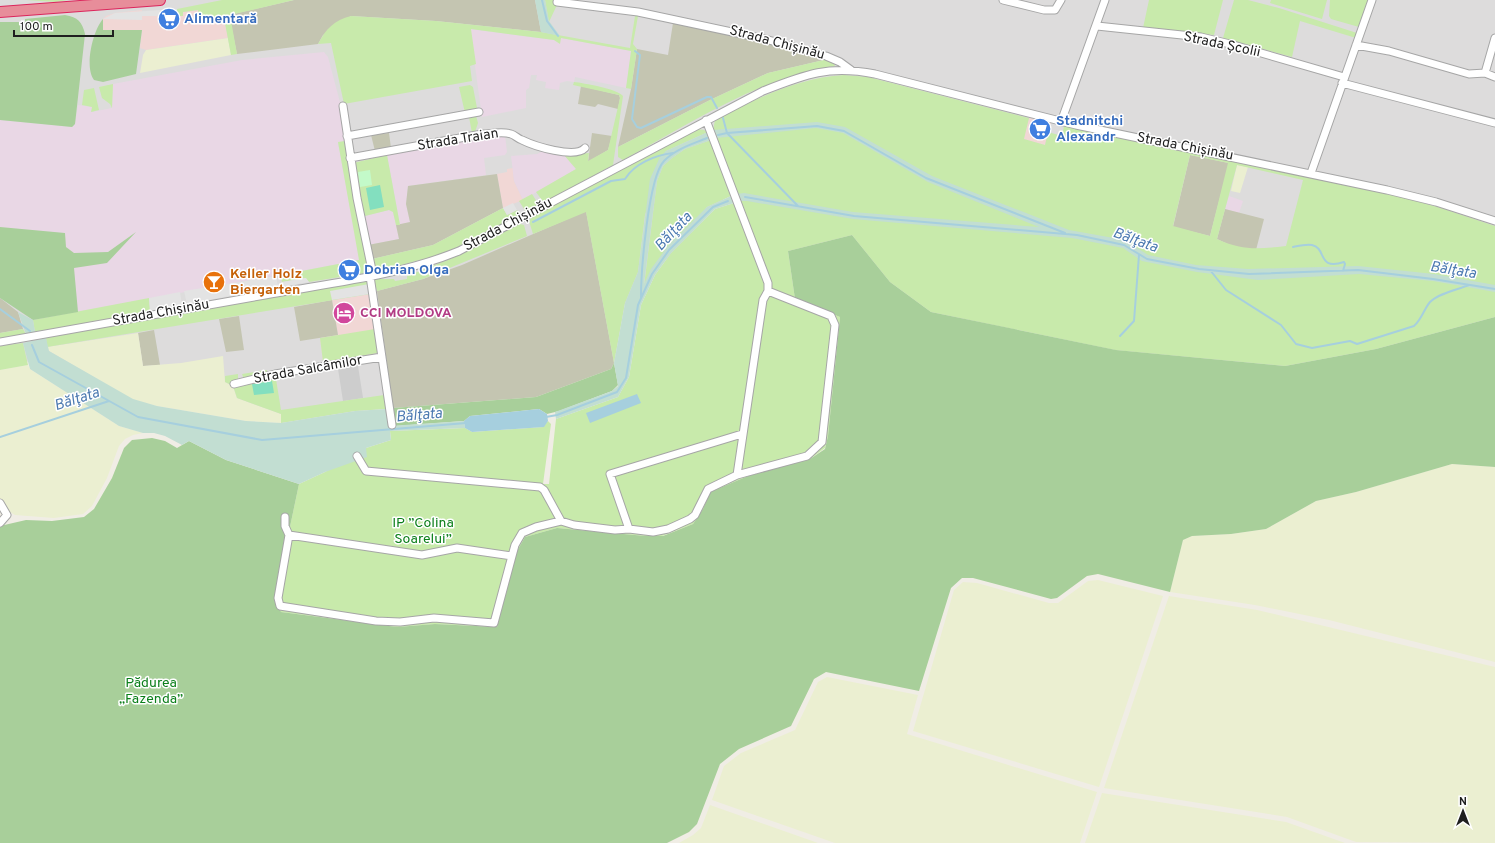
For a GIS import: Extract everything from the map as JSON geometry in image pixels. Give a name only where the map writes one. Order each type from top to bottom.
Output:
[{"type":"highway","points":[[0,12],[91,3],[160,0]]},
{"type":"street","points":[[1003,0],[1044,10],[1055,10],[1061,0]]},
{"type":"street","points":[[1061,122],[1097,26],[1105,0]]},
{"type":"street","points":[[1311,173],[1372,0]]},
{"type":"street","name":"Strada Chișinău","points":[[557,2],[638,12],[766,39],[826,56],[840,62],[851,70]]},
{"type":"street","name":"Strada Școlii","points":[[1097,26],[1201,37],[1230,44],[1343,80],[1495,123]]},
{"type":"street","points":[[1485,73],[1495,38]]},
{"type":"street","points":[[1356,45],[1389,51],[1469,74],[1485,73],[1495,77]]},
{"type":"street","name":"Strada Chișinău","points":[[0,342],[412,268],[459,251],[763,91],[795,78],[835,70],[851,70],[1061,122],[1311,173],[1436,202],[1495,221]]},
{"type":"street","points":[[343,106],[359,212],[372,276]]},
{"type":"street","name":"Strada Traian","points":[[347,136],[479,112]]},
{"type":"street","points":[[706,120],[768,284],[768,291],[763,300],[742,434],[738,475]]},
{"type":"street","name":"Strada Traian","points":[[350,158],[482,134],[504,133],[511,134],[538,147],[572,153],[579,152],[585,148]]},
{"type":"street","name":"Strada Salcâmilor","points":[[372,276],[392,425]]},
{"type":"street","points":[[285,517],[284,526],[289,535],[278,598],[280,606],[376,621],[400,622],[434,618],[494,623],[515,545],[522,533],[536,527],[561,521],[574,525],[615,530],[629,529],[653,532],[668,529],[690,519],[695,514],[708,489],[738,475],[807,456],[822,442],[835,325],[831,316],[768,291]]},
{"type":"street","name":"Strada Salcâmilor","points":[[234,384],[275,374],[382,357]]},
{"type":"street","points":[[629,529],[610,474],[742,434]]},
{"type":"street","points":[[357,456],[366,471],[540,487],[544,490],[561,521]]},
{"type":"street","points":[[0,503],[7,515],[0,523]]},
{"type":"street","points":[[289,535],[422,555],[457,548],[512,556]]},
{"type":"shaded area","points":[[0,0],[1495,0],[1495,277],[1256,261],[740,182],[625,303],[614,363],[510,398],[355,411],[281,423],[0,355]]},
{"type":"shaded area","points":[[294,0],[535,0],[541,32],[436,21],[351,16],[323,35],[318,44],[237,54],[229,15]]},
{"type":"shaded area","points":[[535,0],[545,0],[549,21],[560,36],[541,32]]},
{"type":"shaded area","points":[[177,9],[177,16],[142,16],[142,20],[103,19],[115,13]]},
{"type":"shaded area","points":[[142,10],[142,16],[183,16],[183,12],[198,10],[224,18],[228,38],[146,50],[140,48],[142,30],[103,30],[103,19],[106,16],[115,13]]},
{"type":"shaded area","points":[[673,23],[775,43],[828,59],[768,73],[710,100],[618,147],[631,89],[637,49],[668,55]]},
{"type":"shaded area","points":[[470,29],[554,40],[559,43],[561,38],[632,51],[626,88],[575,77],[574,82],[567,81],[560,83],[559,90],[545,88],[546,82],[536,80],[537,75],[531,75],[529,88],[526,90],[526,108],[482,117]]},
{"type":"shaded area","points":[[228,38],[231,55],[140,73],[143,55],[146,50]]},
{"type":"shaded area","name":"Keller Holz Biergarten","points":[[324,52],[328,57],[341,106],[345,141],[338,143],[360,260],[33,320],[0,286],[0,120],[72,127],[75,124],[78,105],[92,107],[92,112],[112,108],[113,84],[242,60]]},
{"type":"shaded area","points":[[581,86],[619,95],[620,98],[618,109],[598,104],[595,107],[578,104]]},
{"type":"shaded area","points":[[1029,118],[1051,123],[1045,145],[1023,139]]},
{"type":"shaded area","points":[[817,122],[845,127],[932,176],[1069,230],[1125,240],[1148,255],[1196,265],[1248,269],[1358,266],[1434,274],[1495,285],[1495,292],[1433,281],[1359,274],[1258,280],[1197,272],[1142,261],[1123,248],[1072,238],[853,219],[740,201],[737,194],[744,193],[853,212],[1039,227],[928,182],[843,133],[816,128],[716,138],[713,130]]},
{"type":"shaded area","points":[[708,132],[711,140],[685,149],[663,166],[657,181],[644,284],[651,269],[668,246],[707,207],[731,196],[734,203],[715,209],[671,253],[655,275],[641,305],[629,377],[618,397],[556,419],[555,412],[612,391],[618,386],[614,363],[625,303],[638,272],[650,179],[660,157],[666,151]]},
{"type":"shaded area","points":[[389,133],[391,148],[375,151],[371,135]]},
{"type":"shaded area","points":[[592,133],[612,136],[608,150],[588,162]]},
{"type":"shaded area","points":[[505,135],[507,152],[505,155],[484,158],[486,175],[408,186],[406,204],[410,222],[400,225],[387,155],[487,136]]},
{"type":"shaded area","points":[[543,151],[564,155],[576,169],[523,200],[514,181],[511,156],[537,154]]},
{"type":"shaded area","points":[[1190,155],[1229,163],[1210,236],[1173,227]]},
{"type":"shaded area","points":[[1237,165],[1248,167],[1240,193],[1231,191]]},
{"type":"shaded area","points":[[513,168],[514,181],[523,200],[503,208],[497,174],[507,172],[507,169]]},
{"type":"shaded area","points":[[497,174],[503,208],[433,245],[372,259],[368,245],[399,239],[396,225],[410,222],[406,204],[408,186]]},
{"type":"shaded area","points":[[1229,196],[1243,201],[1239,213],[1225,209]]},
{"type":"shaded area","points":[[513,203],[517,210],[507,215],[503,208]]},
{"type":"shaded area","points":[[1225,209],[1264,219],[1256,250],[1232,246],[1217,239]]},
{"type":"shaded area","points":[[389,210],[393,212],[399,239],[368,245],[363,219],[365,216]]},
{"type":"shaded area","points":[[586,211],[614,363],[611,369],[536,397],[393,408],[377,291],[423,279],[462,265]]},
{"type":"shaded area","points":[[276,276],[278,287],[187,304],[184,291]]},
{"type":"shaded area","points":[[306,278],[309,282],[285,286],[282,282]]},
{"type":"shaded area","points":[[369,284],[370,294],[332,300],[330,291]]},
{"type":"shaded area","points":[[180,292],[182,305],[150,311],[149,298]]},
{"type":"shaded area","points":[[370,294],[378,353],[323,362],[320,338],[338,335],[332,300]]},
{"type":"shaded area","points":[[0,298],[18,312],[23,329],[0,333]]},
{"type":"shaded area","points":[[332,300],[338,335],[300,341],[294,307]]},
{"type":"shaded area","points":[[18,312],[33,320],[35,332],[26,334]]},
{"type":"shaded area","points":[[239,316],[244,350],[226,352],[219,319]]},
{"type":"shaded area","points":[[154,330],[160,365],[143,366],[138,333]]},
{"type":"shaded area","points":[[138,333],[143,366],[181,363],[223,356],[225,382],[233,386],[237,398],[281,414],[281,423],[246,421],[157,406],[133,400],[49,351],[47,347]]},
{"type":"shaded area","points":[[46,338],[49,351],[133,399],[157,406],[246,421],[281,423],[355,411],[386,409],[389,426],[464,421],[465,428],[390,431],[391,440],[366,448],[367,457],[325,472],[299,484],[226,460],[189,441],[182,445],[165,436],[154,433],[143,433],[119,426],[30,369],[23,343]]},
{"type":"shaded area","points":[[28,365],[30,369],[119,426],[143,433],[133,435],[125,439],[119,446],[107,478],[92,506],[83,514],[54,518],[15,515],[10,512],[0,499],[0,370]]},
{"type":"shaded area","points":[[358,366],[363,398],[343,401],[338,369]]},
{"type":"shaded area","points":[[1452,464],[1495,467],[1495,662],[1329,620],[1255,605],[1170,592],[1183,540],[1192,536],[1231,534],[1266,529],[1316,501],[1356,492]]},
{"type":"shaded area","points":[[1098,580],[1163,596],[1099,787],[913,731],[954,590],[963,582],[977,583],[1049,603],[1058,603],[1088,581]]},
{"type":"shaded area","points":[[1169,596],[1257,610],[1495,667],[1495,843],[1356,842],[1287,817],[1104,788]]},
{"type":"shaded area","points":[[827,677],[918,695],[907,734],[1097,792],[1080,843],[835,843],[712,800],[724,766],[741,753],[795,730],[818,682]]},
{"type":"shaded area","points":[[1102,793],[1286,822],[1345,843],[1085,843]]},
{"type":"shaded area","points":[[710,805],[818,843],[679,843],[693,835],[701,828]]},
{"type":"green space","points":[[26,0],[67,0],[56,2]]},
{"type":"green space","points":[[222,0],[294,0],[230,15],[237,54],[231,55],[224,18],[200,22],[198,10],[183,12],[183,16],[177,16],[177,9]]},
{"type":"green space","points":[[545,0],[562,0],[556,7],[549,22]]},
{"type":"green space","points":[[1149,0],[1223,0],[1214,35],[1143,28]]},
{"type":"green space","points":[[1234,0],[1248,0],[1279,8],[1357,33],[1356,38],[1300,21],[1292,57],[1223,38]]},
{"type":"green space","points":[[1271,0],[1327,0],[1322,19],[1270,3]]},
{"type":"green space","points":[[1330,0],[1368,0],[1359,27],[1331,19],[1329,16]]},
{"type":"green space","points":[[65,15],[73,17],[79,21],[85,34],[75,124],[72,127],[0,120],[0,22],[25,22],[25,19]]},
{"type":"green space","points":[[351,16],[436,21],[541,32],[630,48],[635,16],[638,16],[633,44],[637,49],[631,89],[626,88],[631,51],[561,38],[560,44],[554,40],[471,29],[476,64],[470,66],[472,81],[344,104],[331,43],[318,44],[331,26],[340,20]]},
{"type":"green space","points":[[103,19],[103,30],[142,30],[136,74],[103,82],[94,80],[90,67],[91,49],[96,31]]},
{"type":"green space","points":[[828,59],[834,63],[835,66],[807,72],[752,92],[725,104],[623,160],[618,157],[618,147],[710,100],[768,73]]},
{"type":"green space","name":"IP ”Colina Soarelui”","points":[[844,75],[868,77],[1029,118],[1024,139],[1045,145],[1048,132],[1062,136],[1064,126],[1396,195],[1495,226],[1495,317],[1376,349],[1285,366],[1115,350],[931,312],[890,282],[852,235],[788,251],[795,299],[840,317],[828,436],[825,448],[810,459],[748,476],[710,492],[703,509],[693,524],[662,536],[646,536],[557,528],[525,537],[517,551],[497,627],[435,624],[397,627],[281,612],[275,598],[299,484],[325,472],[366,448],[391,440],[390,431],[465,428],[472,432],[543,427],[548,421],[551,424],[543,484],[549,484],[556,419],[618,397],[629,377],[641,305],[655,275],[671,253],[715,209],[734,203],[747,239],[753,237],[713,130],[715,120],[761,97],[809,80]],"holes":[[[1190,155],[1228,163],[1210,236],[1173,226]],[[1237,165],[1303,180],[1286,246],[1251,248],[1235,246],[1217,239]]]},
{"type":"green space","points":[[574,82],[608,89],[620,93],[623,96],[613,165],[544,203],[536,192],[576,169],[564,155],[589,153],[588,161],[608,150],[620,98],[619,95],[573,85]]},
{"type":"green space","points":[[113,84],[112,108],[110,104],[102,98],[99,87]]},
{"type":"green space","points":[[470,85],[473,87],[477,108],[474,112],[465,113],[459,87]]},
{"type":"green space","points":[[94,88],[99,110],[91,112],[92,107],[82,105],[84,90]]},
{"type":"green space","points":[[476,116],[478,123],[475,132],[472,133],[469,117]]},
{"type":"green space","points":[[696,129],[708,132],[666,151],[645,215],[638,272],[625,303],[614,363],[586,212],[533,234],[529,221],[532,216]]},
{"type":"green space","points":[[711,140],[731,196],[707,207],[644,286],[657,181],[663,166],[685,149]]},
{"type":"green space","points":[[345,141],[369,267],[365,273],[309,282],[305,278],[282,282],[281,275],[359,260],[338,142]]},
{"type":"green space","points":[[387,155],[400,225],[396,225],[393,212],[389,210],[365,216],[363,219],[353,163]]},
{"type":"green space","points":[[370,170],[372,185],[360,187],[358,172]]},
{"type":"green space","points":[[380,185],[384,207],[370,210],[366,188]]},
{"type":"green space","points":[[532,194],[539,205],[526,212],[519,201]]},
{"type":"green space","points":[[503,208],[507,215],[517,210],[520,214],[458,247],[435,256],[386,269],[380,269],[374,265],[372,259],[433,245]]},
{"type":"green space","points":[[520,224],[524,225],[527,236],[423,279],[377,291],[374,280],[394,279],[395,281],[407,279],[407,276],[455,257]]},
{"type":"green space","points":[[0,227],[65,233],[66,247],[74,253],[108,252],[136,232],[107,263],[74,268],[78,312],[33,320],[0,298]]},
{"type":"green space","name":"Pădurea „Fazenda”","points":[[852,235],[890,282],[931,312],[1116,350],[1285,366],[1376,349],[1495,317],[1495,467],[1452,464],[1356,492],[1316,501],[1266,529],[1231,534],[1192,536],[1183,540],[1170,592],[1098,574],[1087,576],[1057,598],[1051,599],[973,578],[962,578],[951,588],[919,691],[826,672],[814,679],[791,726],[739,749],[720,764],[697,824],[689,832],[667,843],[0,843],[0,526],[26,520],[52,521],[84,517],[94,509],[112,478],[124,448],[132,440],[152,438],[165,441],[177,448],[189,441],[226,460],[299,484],[275,598],[281,612],[397,627],[435,624],[497,627],[517,551],[525,537],[557,528],[646,536],[663,536],[693,524],[703,509],[710,492],[748,476],[810,459],[825,449],[828,436],[840,317],[795,299],[788,251]]},
{"type":"green space","points":[[368,280],[370,294],[47,347],[46,338]]},
{"type":"green space","points":[[149,298],[150,311],[35,332],[33,320]]},
{"type":"green space","points":[[23,329],[26,334],[0,338],[0,333]]},
{"type":"green space","points":[[375,329],[378,353],[323,362],[320,338]]},
{"type":"green space","points":[[23,343],[28,365],[0,370],[0,346]]},
{"type":"green space","points":[[614,363],[618,385],[612,391],[559,411],[547,414],[539,409],[470,416],[464,421],[396,426],[393,408],[536,397],[611,369]]},
{"type":"green space","points":[[267,370],[267,374],[244,379],[242,374]]},
{"type":"green space","points":[[238,374],[238,381],[234,386],[276,379],[281,410],[384,395],[386,409],[355,411],[281,423],[281,414],[237,398],[233,386],[225,382],[225,376]]},
{"type":"green space","points":[[272,381],[274,393],[254,395],[252,384]]},
{"type":"water","points":[[637,394],[641,403],[590,423],[586,413]]},
{"type":"water","points":[[539,409],[547,414],[548,421],[544,427],[472,432],[465,428],[464,421],[470,416]]},
{"type":"waterway","points":[[542,0],[547,21],[558,36]]},
{"type":"waterway","points":[[635,51],[640,55],[632,119],[637,127],[641,128],[707,97],[711,97],[717,108]]},
{"type":"waterway","points":[[723,118],[727,133],[798,206]]},
{"type":"waterway","points":[[718,135],[817,126],[844,131],[926,178],[1065,233]]},
{"type":"waterway","points":[[641,298],[646,226],[658,171],[664,161],[673,153],[707,138]]},
{"type":"waterway","points":[[533,222],[611,181],[625,179],[639,165],[652,158],[673,153]]},
{"type":"waterway","name":"Bălţata","points":[[745,197],[854,216],[1077,235],[1124,245],[1147,259],[1199,269],[1249,274],[1358,270],[1433,279],[1495,289]]},
{"type":"waterway","name":"Bălţata","points":[[546,417],[557,415],[617,392],[626,378],[638,305],[652,274],[669,250],[713,207],[728,201]]},
{"type":"waterway","points":[[1293,247],[1302,245],[1312,245],[1317,247],[1326,261],[1330,264],[1344,262],[1345,264],[1343,271]]},
{"type":"waterway","points":[[1120,336],[1134,321],[1139,255]]},
{"type":"waterway","points":[[1210,270],[1226,290],[1281,325],[1296,344],[1312,348],[1350,341],[1357,344],[1414,326],[1430,302],[1434,299],[1443,294],[1469,285]]},
{"type":"waterway","points":[[0,309],[30,331]]},
{"type":"waterway","name":"Bălţata","points":[[32,345],[39,362],[138,417],[262,440],[466,423]]},
{"type":"waterway","name":"Bălţata","points":[[0,437],[109,401]]},
{"type":"place","name":"Alimentară","points":[[169,19]]},
{"type":"place","name":"Stadnitchi Alexandr","points":[[1040,129]]},
{"type":"place","name":"Dobrian Olga","points":[[349,270]]},
{"type":"place","name":"Keller Holz Biergarten","points":[[214,282]]},
{"type":"place","name":"CCI MOLDOVA","points":[[344,313]]}]
